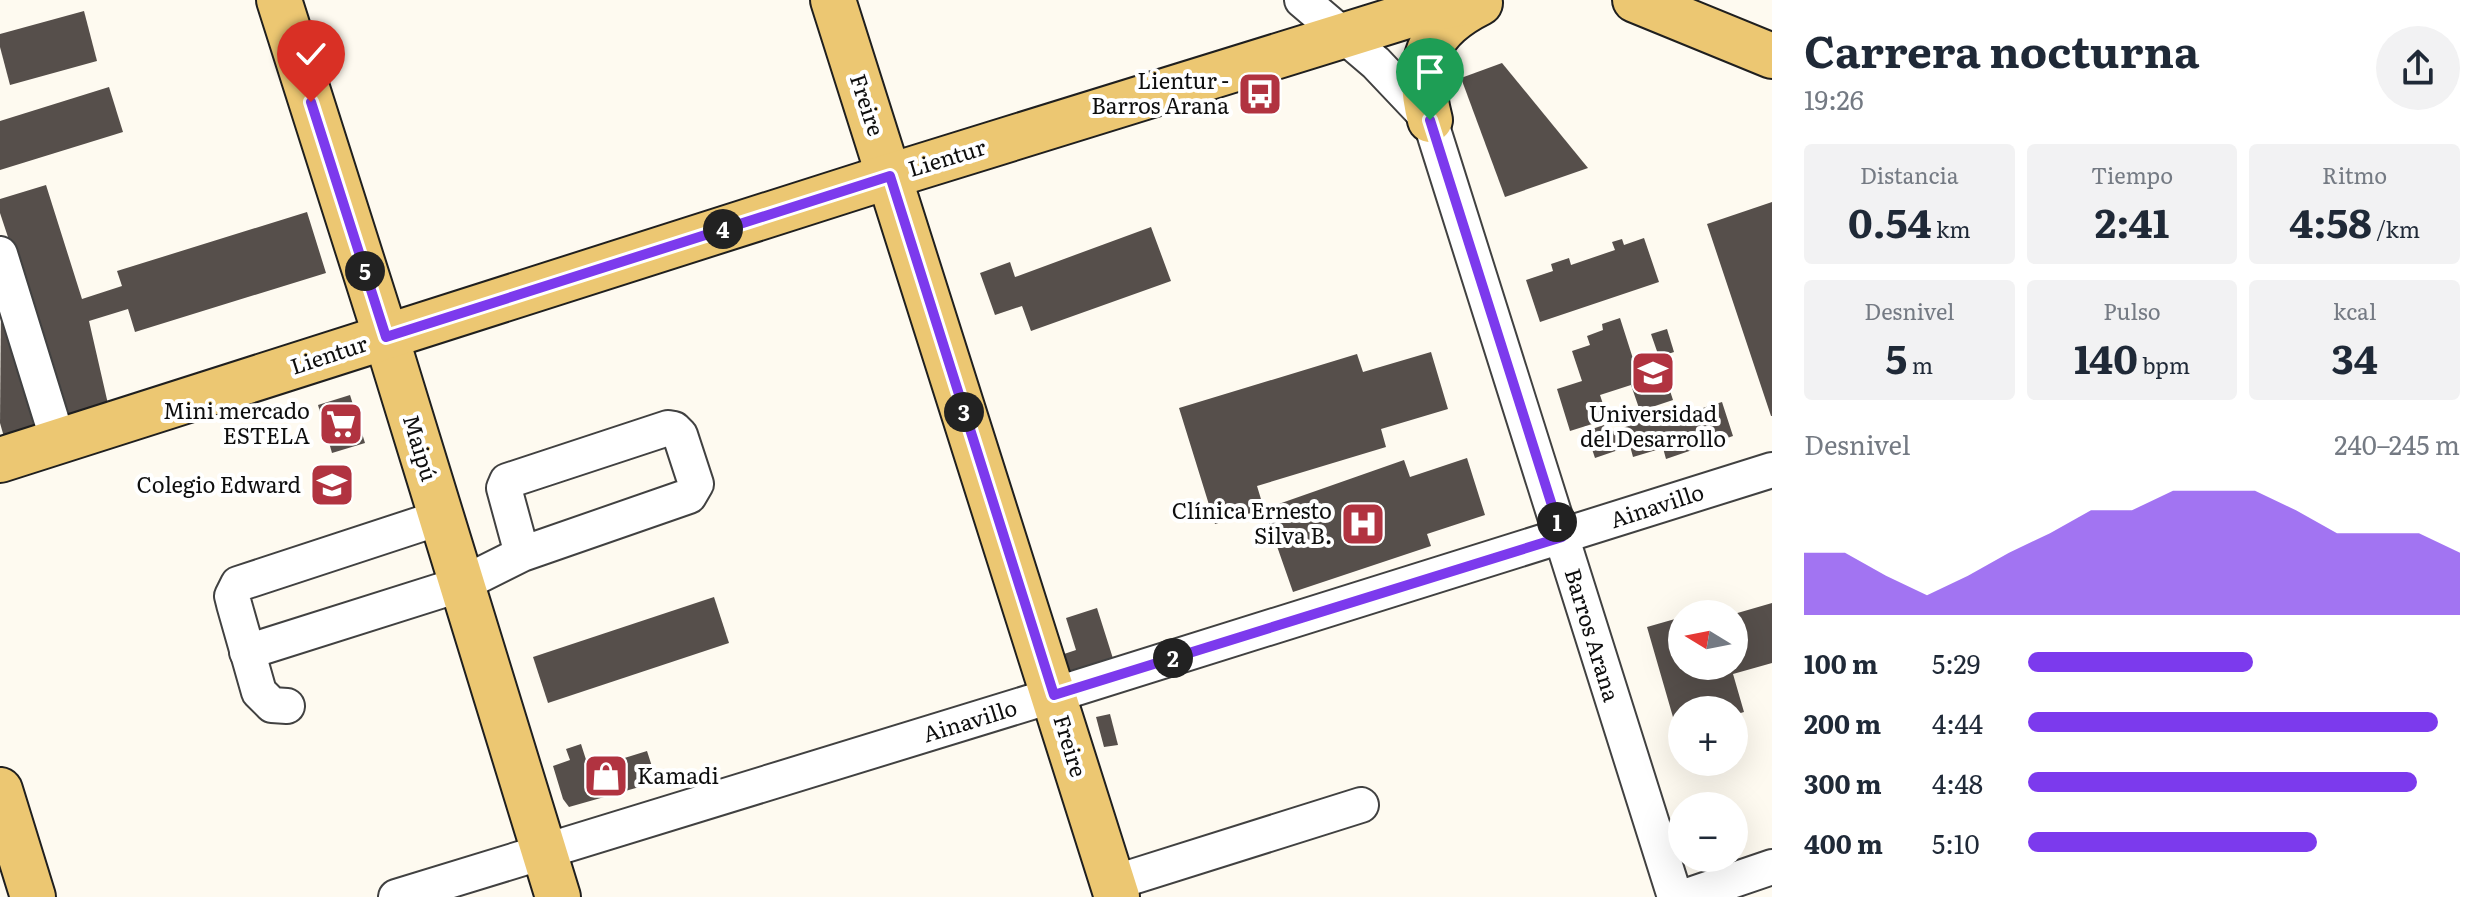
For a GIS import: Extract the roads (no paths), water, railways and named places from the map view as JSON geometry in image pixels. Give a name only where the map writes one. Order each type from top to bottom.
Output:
[{"type":"main road","name":"Maipú","points":[[279,0],[558,897]]},
{"type":"main road","name":"Freire","points":[[833,0],[1115,890]]},
{"type":"main road","name":"Lientur","points":[[0,460],[890,176],[1423,11],[1477,0]]},
{"type":"main road","points":[[1430,120],[1423,84],[1424,63],[1431,45],[1450,20],[1485,0]]},
{"type":"main road","points":[[1635,0],[1772,56]]},
{"type":"main road","points":[[0,790],[33,897]]},
{"type":"street","name":"Barros Arana","points":[[1302,0],[1408,93],[1430,120],[1675,897]]},
{"type":"street","points":[[0,254],[58,441]]},
{"type":"street","points":[[247,652],[462,584],[522,554],[689,496],[696,484],[680,435],[668,428],[507,481],[504,488],[522,554]]},
{"type":"street","name":"Ainavillo","points":[[396,897],[1772,470]]},
{"type":"street","points":[[287,706],[272,705],[262,697],[232,596],[238,584],[442,517]]},
{"type":"street","points":[[1115,890],[1361,805]]},
{"type":"street","points":[[1684,897],[1772,867]]},
{"type":"place","name":"Lientur - Barros Arana","points":[[1260,94]]},
{"type":"place","name":"Universidad del Desarrollo","points":[[1653,373]]},
{"type":"place","name":"Mini mercado ESTELA","points":[[341,424]]},
{"type":"place","name":"Colegio Edward","points":[[332,485]]},
{"type":"place","name":"Clínica Ernesto Silva B.","points":[[1363,524]]},
{"type":"place","name":"Kamadi","points":[[606,776]]}]
